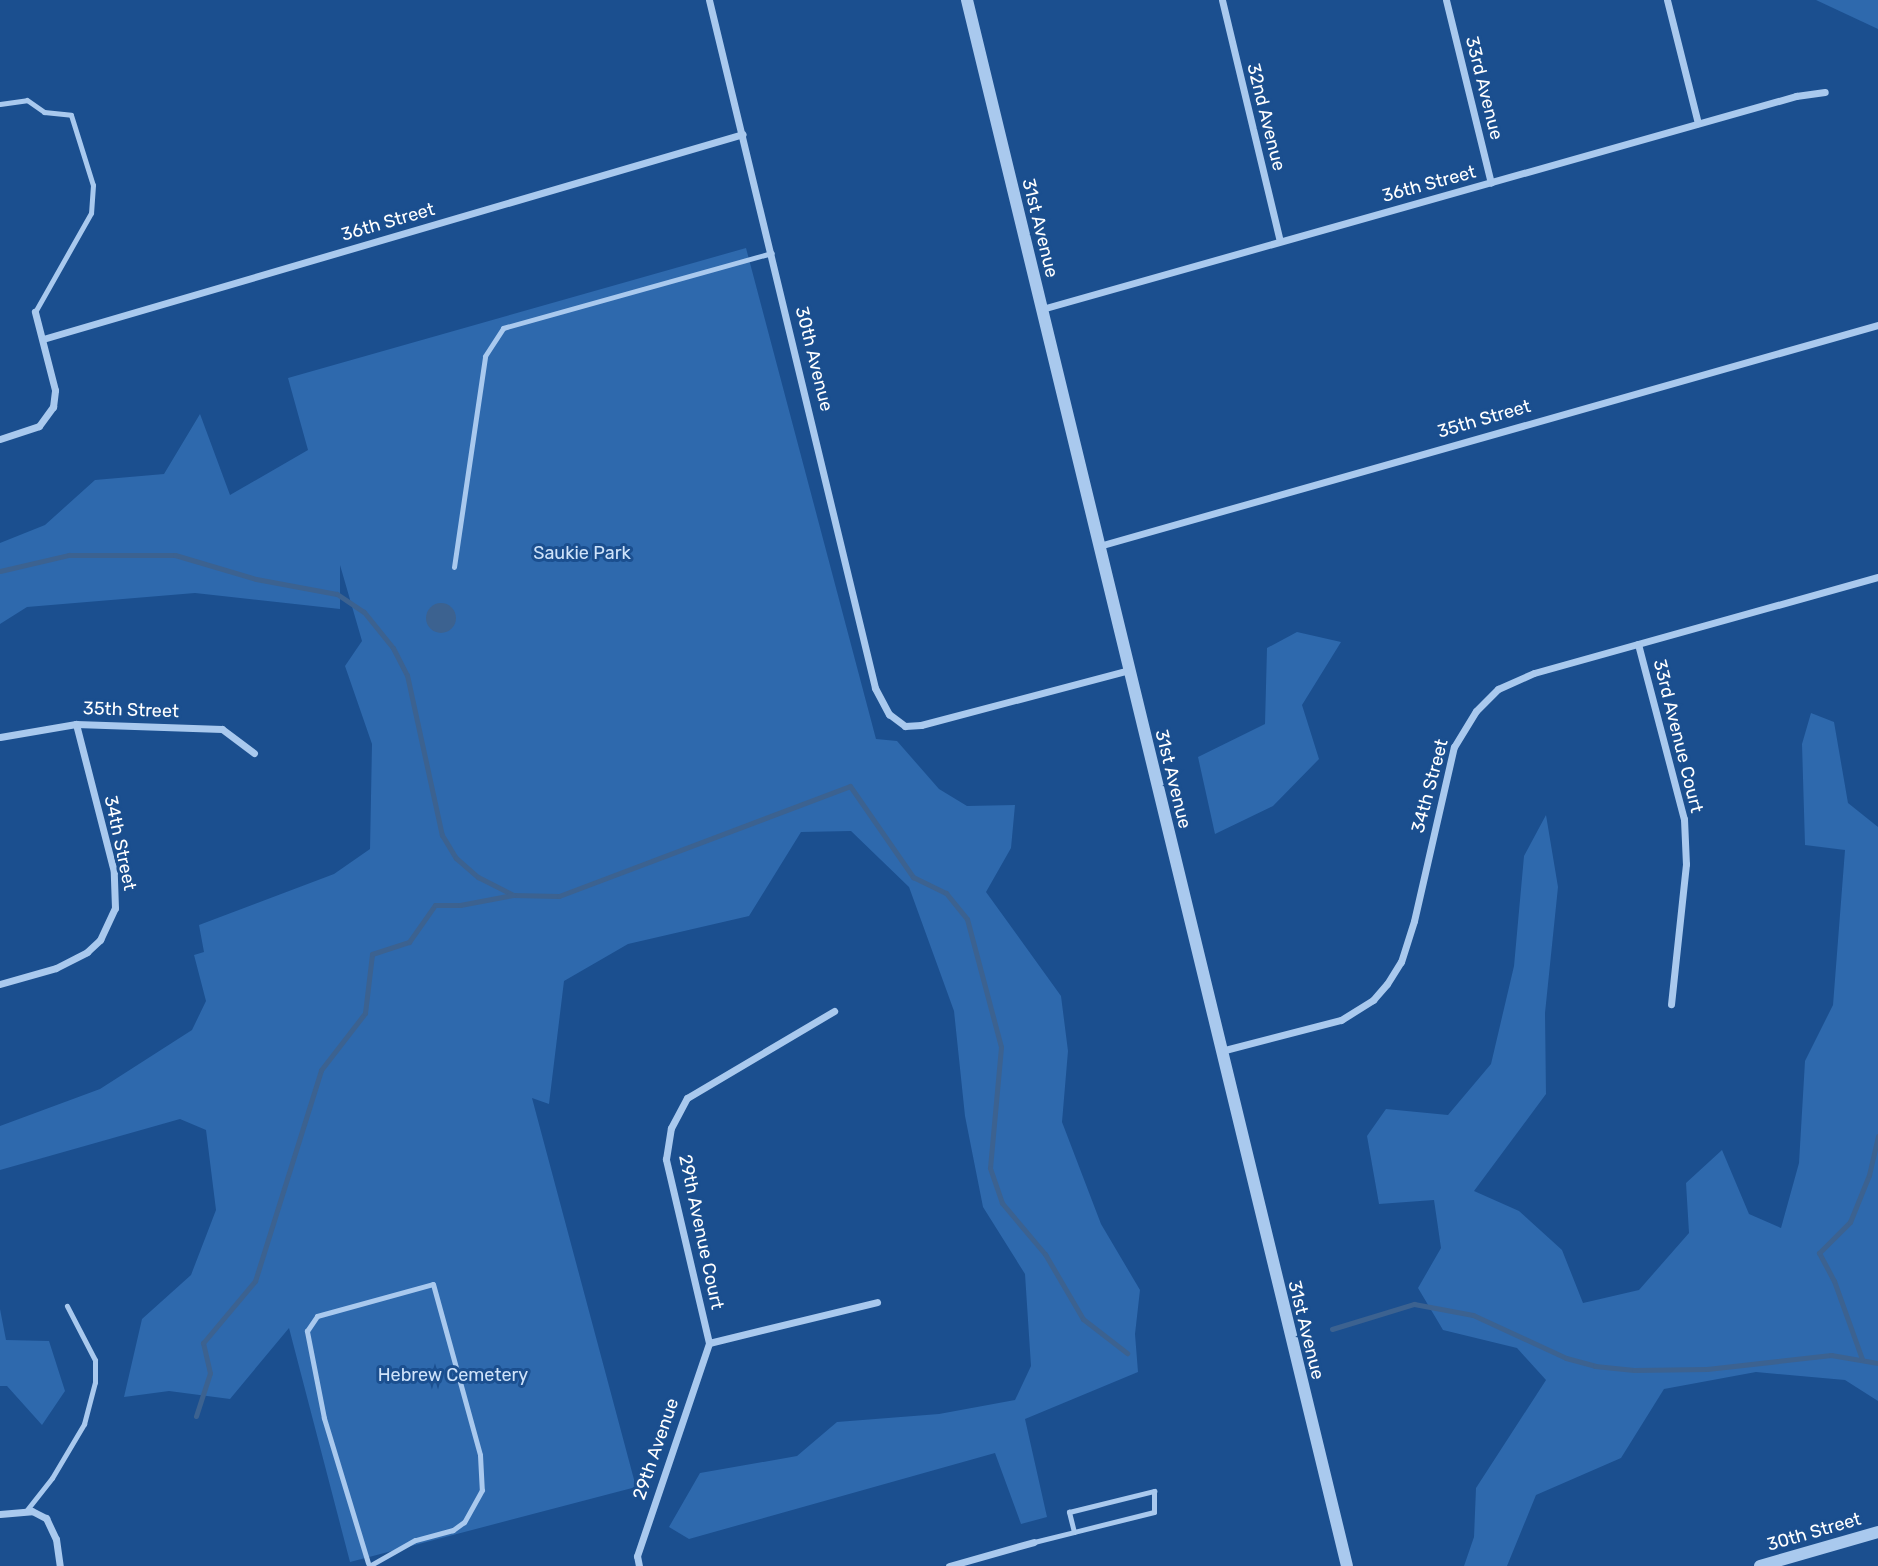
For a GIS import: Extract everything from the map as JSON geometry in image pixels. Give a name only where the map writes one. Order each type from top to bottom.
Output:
[{"type":"street","name":"30th Avenue","points":[[709,0],[875,688],[895,722],[921,725],[1129,670]]},
{"type":"street","name":"31st Avenue","points":[[967,0],[1347,1566]]},
{"type":"street","name":"32nd Avenue","points":[[1222,0],[1280,241]]},
{"type":"street","name":"33rd Avenue","points":[[1447,0],[1491,183]]},
{"type":"street","points":[[1667,0],[1698,123]]},
{"type":"street","name":"36th Street","points":[[1042,309],[1698,123],[1825,92]]},
{"type":"street","name":"36th Street","points":[[43,339],[743,135]]},
{"type":"street","points":[[0,439],[38,426],[53,407],[55,390],[34,312]]},
{"type":"street","name":"35th Street","points":[[1098,546],[1878,325]]},
{"type":"street","name":"34th Street","points":[[1221,1051],[1341,1020],[1373,1000],[1401,962],[1454,747],[1476,710],[1512,682],[1878,577]]},
{"type":"street","name":"33rd Avenue Court","points":[[1638,644],[1684,819],[1684,896],[1671,1003]]},
{"type":"street","name":"35th Street","points":[[0,737],[76,724],[222,729],[254,753]]},
{"type":"street","name":"34th Street","points":[[0,984],[56,968],[88,953],[100,940],[116,908],[114,872],[76,724]]},
{"type":"street","name":"29th Avenue Court","points":[[709,1343],[666,1159],[671,1128],[687,1097],[834,1011]]},
{"type":"street","points":[[709,1343],[877,1302]]},
{"type":"street","name":"29th Avenue","points":[[639,1566],[637,1556],[709,1343]]},
{"type":"street","points":[[0,1514],[26,1511],[38,1513],[56,1539],[60,1566]]},
{"type":"street","name":"30th Street","points":[[1760,1566],[1793,1562],[1878,1532]]},
{"type":"street","points":[[949,1566],[1034,1542]]},
{"type":"lane","points":[[0,104],[27,100],[44,112],[71,115],[93,185],[91,214],[34,312]]},
{"type":"lane","points":[[454,567],[485,356],[503,328],[772,253]]},
{"type":"lane","points":[[433,1284],[480,1455],[482,1490],[471,1512],[453,1531],[415,1540],[368,1564],[324,1418],[307,1331],[317,1316],[433,1284]]},
{"type":"lane","points":[[26,1511],[52,1478],[84,1424],[95,1382],[95,1360],[67,1306]]},
{"type":"lane","points":[[1034,1542],[1074,1532],[1154,1511],[1154,1491],[1069,1512],[1074,1532]]},
{"type":"green space","points":[[1816,0],[1878,0],[1878,29]]},
{"type":"green space","points":[[746,248],[876,739],[897,741],[939,789],[967,806],[1015,805],[1011,848],[986,892],[1061,996],[1068,1051],[1062,1122],[1101,1224],[1140,1290],[1135,1334],[1138,1372],[1025,1419],[1047,1517],[1021,1524],[995,1453],[689,1539],[669,1527],[700,1473],[797,1456],[837,1422],[939,1414],[1015,1400],[1031,1366],[1025,1274],[983,1207],[965,1116],[954,1011],[909,887],[851,831],[801,832],[749,916],[628,944],[564,981],[549,1104],[532,1098],[636,1487],[350,1562],[289,1328],[230,1399],[169,1391],[124,1397],[142,1319],[191,1275],[216,1210],[206,1130],[180,1119],[0,1170],[0,1126],[100,1089],[192,1030],[206,1001],[194,955],[204,952],[199,925],[334,874],[370,849],[372,744],[345,666],[362,641],[340,565],[340,609],[195,593],[27,607],[0,624],[0,543],[45,525],[95,480],[164,474],[200,414],[230,495],[308,450],[288,378]]},
{"type":"green space","points":[[1297,632],[1341,642],[1302,705],[1319,759],[1273,806],[1215,834],[1198,757],[1265,724],[1267,648]]},
{"type":"green space","points":[[1811,713],[1834,722],[1848,803],[1878,827],[1878,1401],[1845,1380],[1756,1372],[1664,1389],[1621,1458],[1536,1495],[1507,1566],[1464,1566],[1474,1537],[1476,1488],[1546,1380],[1517,1348],[1443,1330],[1418,1288],[1441,1248],[1434,1200],[1379,1204],[1367,1136],[1386,1109],[1448,1115],[1491,1064],[1514,966],[1524,856],[1546,815],[1558,887],[1545,1013],[1546,1094],[1474,1191],[1519,1211],[1562,1250],[1583,1303],[1639,1290],[1689,1233],[1686,1183],[1722,1150],[1749,1214],[1781,1228],[1799,1163],[1805,1061],[1833,1005],[1845,850],[1805,845],[1802,744]]},
{"type":"green space","points":[[0,1309],[6,1340],[49,1341],[65,1391],[42,1425],[7,1386],[0,1386]]},
{"type":"shaded area","points":[[441,603],[452,607],[456,618],[452,629],[441,633],[430,629],[426,618],[430,607]]},
{"type":"waterway","points":[[0,571],[69,555],[175,555],[256,579],[337,594],[364,612],[393,648],[407,675],[442,835],[456,858],[478,877],[513,895],[559,896],[850,786],[913,877],[946,893],[967,919],[1001,1047],[990,1168],[1002,1203],[1045,1254],[1083,1319],[1127,1353]]},
{"type":"waterway","points":[[196,1416],[210,1373],[203,1343],[255,1281],[321,1070],[365,1013],[372,954],[409,942],[435,905],[460,905],[513,895]]},
{"type":"waterway","points":[[1862,1359],[1834,1281],[1819,1253],[1850,1222],[1869,1175],[1878,1136]]},
{"type":"waterway","points":[[1332,1329],[1414,1304],[1473,1315],[1566,1358],[1595,1366],[1634,1370],[1707,1369],[1831,1355],[1878,1363]]},
{"type":"park label","name":"Saukie Park","points":[[582,553]]},
{"type":"park label","name":"Hebrew Cemetery","points":[[453,1375]]}]
